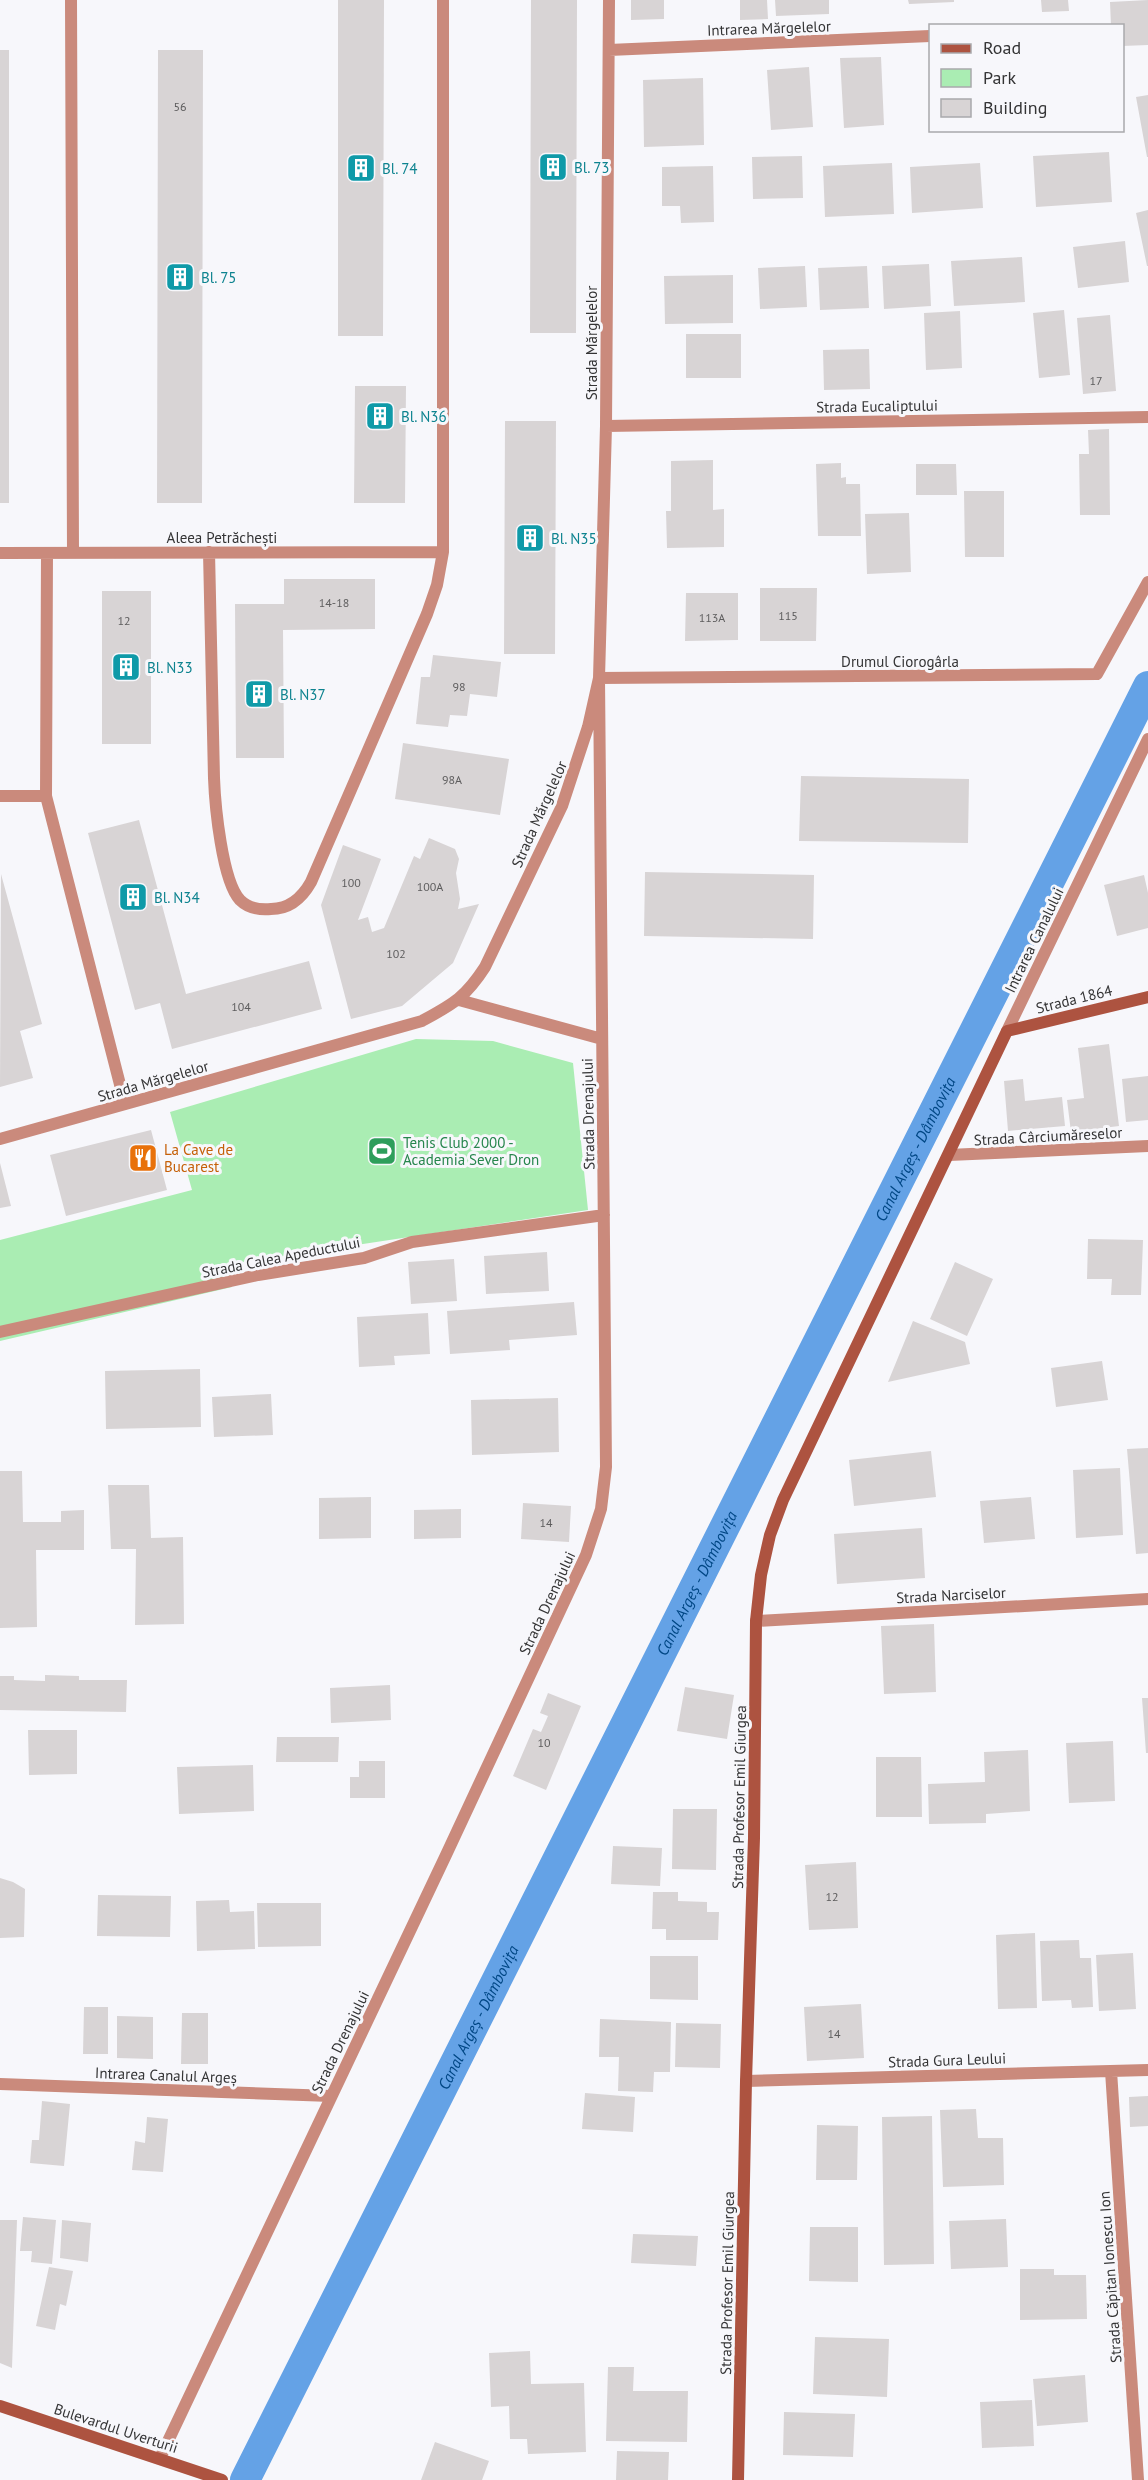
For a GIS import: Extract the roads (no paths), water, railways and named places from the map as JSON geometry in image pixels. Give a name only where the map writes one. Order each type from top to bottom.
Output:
[{"type":"street","points":[[71,0],[73,553]]},
{"type":"street","points":[[209,552],[215,803],[227,870],[235,893],[242,902],[251,907],[273,909],[296,902],[311,882],[427,614],[443,552],[443,0]]},
{"type":"street","name":"Strada Mărgelelor","points":[[0,1139],[422,1021],[459,1000],[473,986],[485,967],[562,806],[588,727],[599,678],[606,426],[609,0]]},
{"type":"street","name":"Intrarea Mărgelelor","points":[[609,50],[929,36]]},
{"type":"street","name":"Strada Eucaliptului","points":[[606,426],[1148,417]]},
{"type":"street","name":"Aleea Petrăchești","points":[[0,553],[443,552]]},
{"type":"street","points":[[47,553],[46,796],[124,1104]]},
{"type":"street","name":"Drumul Ciorogârla","points":[[599,678],[1097,674],[1116,635],[1148,582]]},
{"type":"street","name":"Strada Drenajului","points":[[160,2458],[586,1555],[601,1509],[606,1467],[599,678]]},
{"type":"street","name":"Intrarea Canalului","points":[[949,1155],[1148,739]]},
{"type":"street","points":[[0,796],[46,796]]},
{"type":"street","name":"Strada 1864","points":[[1007,1031],[1148,997]]},
{"type":"street","points":[[459,1000],[602,1039]]},
{"type":"street","name":"Strada Cârciumăreselor","points":[[949,1155],[1148,1146]]},
{"type":"street","name":"Strada Profesor Emil Giurgea","points":[[738,2480],[746,2081],[754,1838],[756,1621],[761,1575],[770,1535],[783,1500],[949,1155]]},
{"type":"street","name":"Strada Calea Apeductului","points":[[0,1332],[258,1275],[364,1258],[412,1242],[604,1215]]},
{"type":"street","name":"Strada Narciselor","points":[[756,1621],[1148,1599]]},
{"type":"street","name":"Strada Gura Leului","points":[[746,2081],[1148,2070]]},
{"type":"street","name":"Strada Căpitan Ionescu Ion","points":[[1111,2071],[1138,2480]]},
{"type":"street","name":"Intrarea Canalul Argeș","points":[[0,2084],[331,2096]]},
{"type":"street","name":"Bulevardul Uverturii","points":[[0,2406],[160,2458],[196,2476],[222,2480]]},
{"type":"waterway","name":"Canal Argeș - Dâmbovița","points":[[245,2480],[1148,686]]},
{"type":"place","name":"Bl. 73","points":[[553,167]]},
{"type":"place","name":"Bl. 74","points":[[361,168]]},
{"type":"place","name":"Bl. 75","points":[[180,277]]},
{"type":"place","name":"Bl. N36","points":[[380,416]]},
{"type":"place","name":"Bl. N35","points":[[530,538]]},
{"type":"place","name":"Bl. N33","points":[[126,667]]},
{"type":"place","name":"Bl. N37","points":[[259,694]]},
{"type":"place","name":"Bl. N34","points":[[133,897]]},
{"type":"place","name":"Tenis Club 2000 - Academia Sever Dron","points":[[382,1151]]},
{"type":"place","name":"La Cave de Bucarest","points":[[143,1158]]}]
